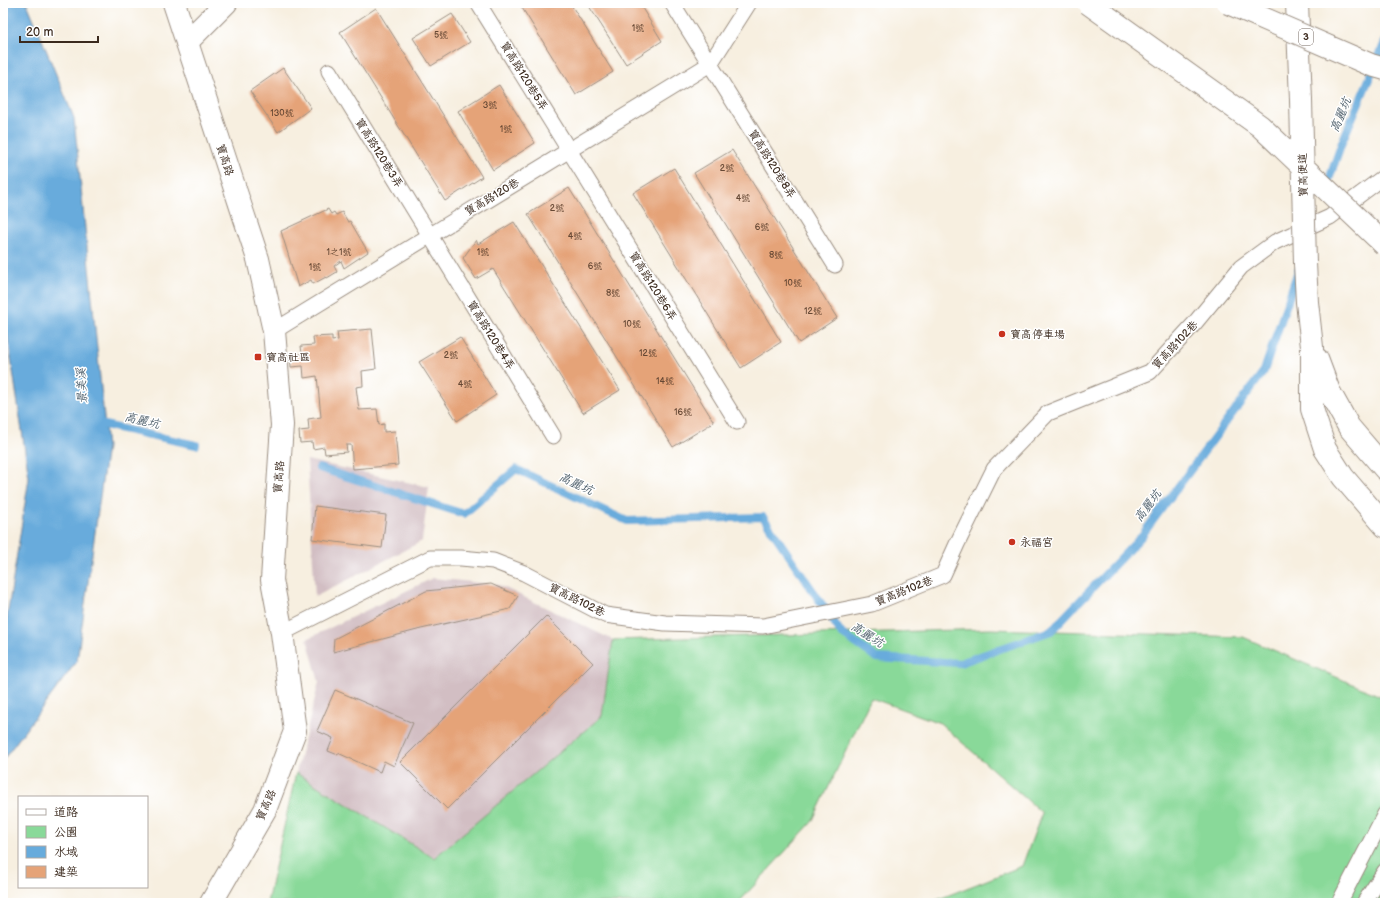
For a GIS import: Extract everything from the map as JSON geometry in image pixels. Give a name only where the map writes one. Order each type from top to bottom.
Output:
[{"type":"main road","name":"寶高路","points":[[174,3],[258,259],[274,331],[282,425],[272,580],[282,633],[295,731],[265,810],[211,903]]},
{"type":"main road","points":[[187,42],[226,3]]},
{"type":"main road","points":[[1088,3],[1260,126],[1385,245]]},
{"type":"main road","name":"3","points":[[1228,3],[1385,70]]},
{"type":"main road","name":"寶高便道","points":[[1297,3],[1305,263],[1307,302],[1312,347],[1312,410],[1325,449],[1343,477],[1385,526]]},
{"type":"main road","name":"寶高便道","points":[[1312,347],[1329,391],[1349,427],[1385,469]]},
{"type":"lane","name":"寶高路120巷5弄","points":[[478,3],[569,150]]},
{"type":"lane","name":"寶高路120巷8弄","points":[[672,3],[835,265]]},
{"type":"lane","points":[[710,64],[750,3]]},
{"type":"lane","name":"寶高路120巷","points":[[274,331],[710,64]]},
{"type":"lane","name":"寶高路120巷3弄","points":[[329,71],[430,235]]},
{"type":"lane","name":"寶高路120巷6弄","points":[[569,150],[737,422]]},
{"type":"lane","name":"寶高路102巷","points":[[282,633],[430,558],[461,558],[494,561],[524,573],[605,615],[665,624],[763,626],[872,604],[943,575],[994,469],[1048,413],[1150,372],[1194,324],[1241,267],[1275,242],[1330,217],[1385,176]]},
{"type":"lane","name":"寶高路120巷4弄","points":[[430,235],[553,436]]},
{"type":"lane","points":[[1339,903],[1385,814]]},
{"type":"lane","points":[[1364,903],[1385,871]]},
{"type":"shaded area","points":[[307,460],[429,487],[422,541],[315,597]]},
{"type":"shaded area","points":[[433,578],[499,585],[613,640],[602,716],[434,858],[296,773],[319,682],[307,639]]},
{"type":"green space","points":[[990,629],[1243,637],[1385,698],[1385,903],[929,903],[1022,866],[1042,813],[940,723],[871,698],[812,822],[740,901],[734,903],[267,903],[296,773],[434,858],[602,716],[613,640]]},
{"type":"water","name":"景美溪","points":[[3,3],[27,3],[74,118],[107,447],[77,661],[3,760],[3,642],[29,478],[3,305]]},
{"type":"building","points":[[519,3],[570,3],[613,72],[576,95]]},
{"type":"building","points":[[587,3],[639,3],[662,41],[626,64]]},
{"type":"building","points":[[376,8],[482,177],[445,201],[340,32]]},
{"type":"building","points":[[452,14],[470,42],[431,66],[413,38]]},
{"type":"building","points":[[283,68],[311,108],[278,132],[250,91]]},
{"type":"building","points":[[499,85],[535,143],[493,170],[458,111]]},
{"type":"building","points":[[732,150],[837,318],[799,343],[694,173]]},
{"type":"building","points":[[674,168],[781,342],[741,368],[633,193]]},
{"type":"building","points":[[569,188],[714,422],[673,447],[528,214]]},
{"type":"building","points":[[328,209],[331,214],[334,212],[336,215],[342,212],[348,222],[350,221],[368,252],[344,268],[341,261],[334,266],[337,272],[327,278],[326,277],[313,284],[311,280],[298,287],[281,231]]},
{"type":"building","points":[[514,222],[620,390],[583,413],[493,269],[476,279],[463,258],[476,240],[478,244]]},
{"type":"building","points":[[372,329],[376,369],[362,371],[363,386],[356,387],[359,410],[377,409],[379,425],[384,424],[384,432],[395,431],[398,465],[353,469],[351,445],[346,445],[347,452],[325,454],[324,447],[313,449],[312,442],[300,443],[299,431],[309,430],[308,419],[321,417],[317,376],[304,378],[303,366],[291,367],[290,355],[302,354],[301,346],[314,345],[313,337],[332,336],[332,341],[338,340],[337,332]]},
{"type":"building","points":[[460,337],[496,395],[457,421],[419,362]]},
{"type":"building","points":[[315,506],[386,515],[382,548],[312,539]]},
{"type":"building","points":[[491,584],[518,596],[510,609],[421,629],[333,652],[334,639],[426,591]]},
{"type":"building","points":[[546,616],[593,663],[447,809],[400,762]]},
{"type":"building","points":[[335,690],[413,723],[394,766],[384,761],[380,772],[338,753],[338,755],[328,751],[333,738],[317,731]]},
{"type":"waterway","name":"高麗坑","points":[[1326,188],[1342,142],[1385,42]]},
{"type":"waterway","name":"高麗坑","points":[[319,468],[464,514],[516,469],[627,521],[763,517],[842,634],[877,658],[960,663],[1051,631],[1140,538],[1264,371],[1298,271]]},
{"type":"waterway","name":"高麗坑","points":[[95,423],[196,445]]},
{"type":"place","name":"寶高停車場","points":[[1002,334]]},
{"type":"place","name":"寶高社區","points":[[258,357]]},
{"type":"place","name":"永福宮","points":[[1012,542]]}]
